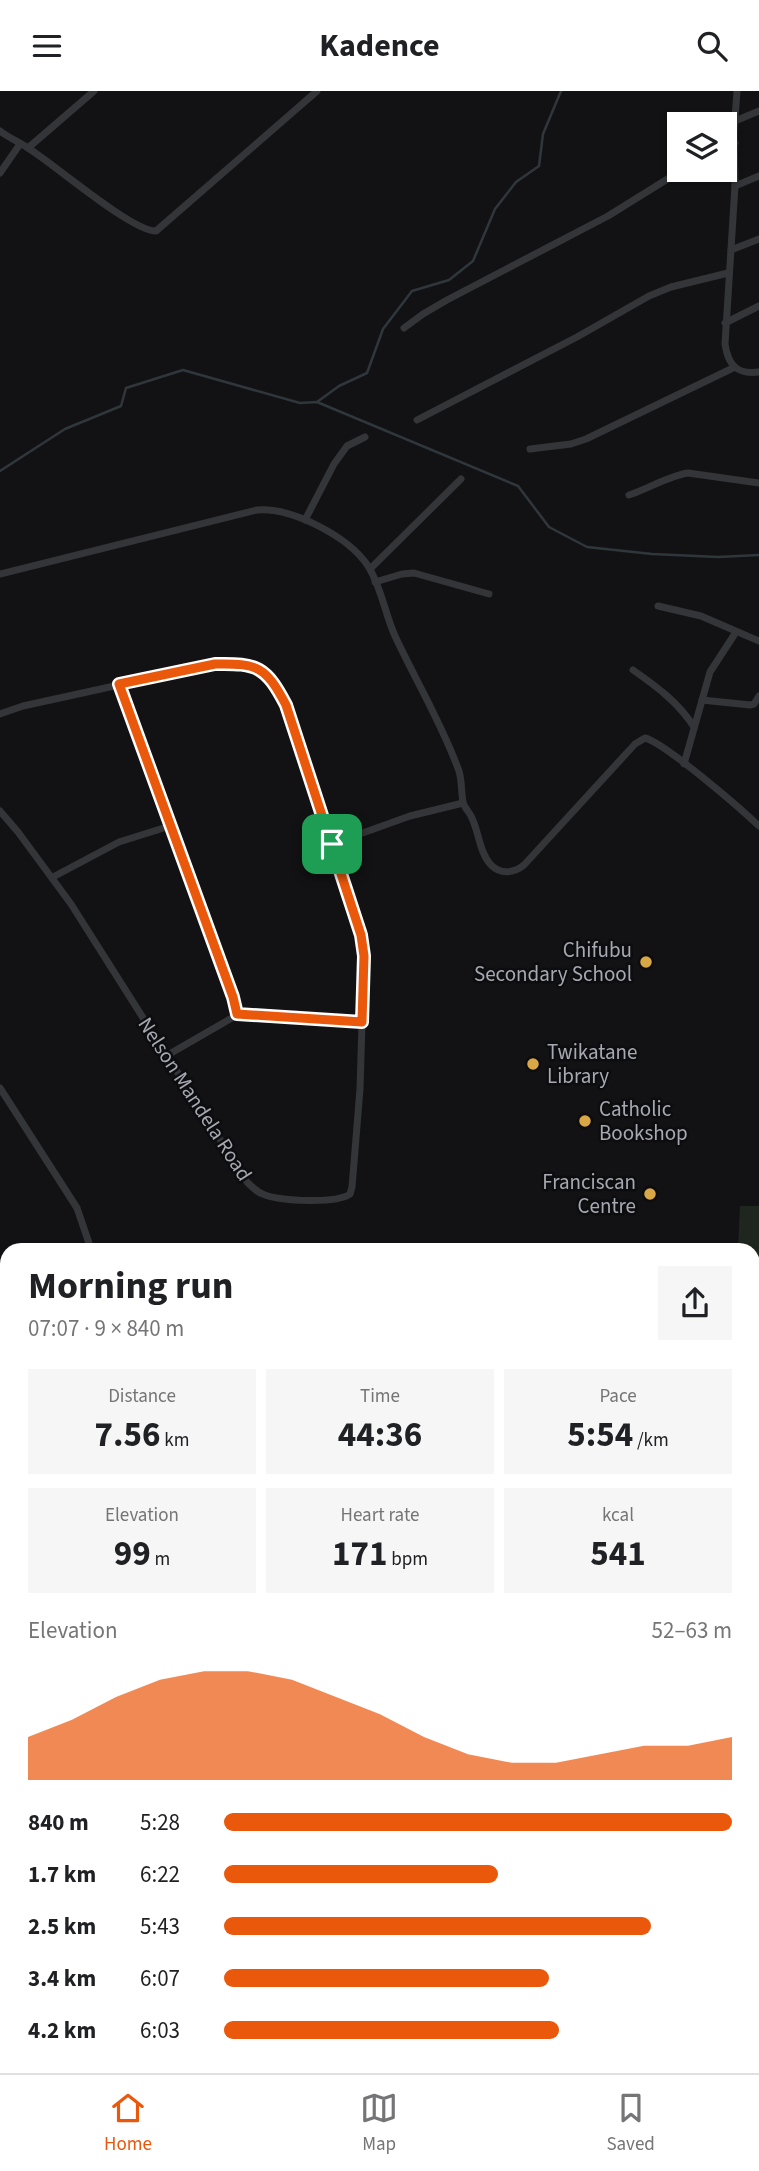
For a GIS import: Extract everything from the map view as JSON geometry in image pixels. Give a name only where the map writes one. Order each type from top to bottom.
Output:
[{"type":"street","points":[[0,173],[24,146],[94,91]]},
{"type":"street","points":[[0,131],[127,219],[148,231],[156,231],[317,91]]},
{"type":"street","points":[[736,112],[737,91]]},
{"type":"street","points":[[737,120],[759,111]]},
{"type":"street","points":[[736,186],[759,176]]},
{"type":"street","points":[[404,328],[435,307],[608,216],[667,179]]},
{"type":"street","points":[[733,368],[726,355],[725,323],[736,182]]},
{"type":"street","points":[[731,250],[759,239]]},
{"type":"street","points":[[417,420],[577,337],[649,296],[671,287],[728,273]]},
{"type":"street","points":[[725,323],[759,306]]},
{"type":"street","points":[[530,449],[571,444],[586,439],[733,368],[751,373],[759,372]]},
{"type":"street","points":[[305,520],[334,464],[347,446],[365,437]]},
{"type":"street","points":[[628,495],[688,473],[759,482]]},
{"type":"street","points":[[370,569],[461,479]]},
{"type":"street","points":[[0,574],[257,510],[274,511],[305,520],[337,536],[358,553],[370,569],[394,633],[450,746],[461,777],[463,803],[472,818],[486,859],[493,867],[510,872],[517,871],[524,865],[641,739],[649,739],[684,764],[759,827]]},
{"type":"street","points":[[375,582],[414,573],[489,594]]},
{"type":"street","points":[[659,606],[701,615],[759,641]]},
{"type":"street","points":[[684,764],[710,672],[736,632]]},
{"type":"street","name":"Nelson Mandela Road","points":[[0,714],[23,706],[215,664],[256,667],[266,674],[276,687],[289,713],[361,935],[364,956],[362,1022],[350,1194],[336,1200],[287,1199],[268,1196],[247,1182],[53,877],[0,811]]},
{"type":"street","points":[[633,670],[685,712],[694,727]]},
{"type":"street","points":[[119,684],[229,984],[237,1014]]},
{"type":"street","points":[[702,700],[750,705],[754,704],[759,696]]},
{"type":"street","points":[[332,844],[410,816],[463,803]]},
{"type":"street","points":[[53,877],[119,842],[170,826]]},
{"type":"street","points":[[166,1056],[237,1014],[362,1022]]},
{"type":"street","points":[[0,1088],[77,1208],[89,1243]]},
{"type":"shaded area","points":[[740,1206],[759,1206],[759,1243],[738,1243]]},
{"type":"waterway","points":[[317,402],[339,386],[367,373],[383,329],[412,291],[449,280],[473,261],[495,209],[516,182],[539,166],[543,134],[561,91]]},
{"type":"waterway","points":[[0,471],[65,429],[121,406],[126,388],[183,370],[300,403],[317,402],[518,486],[549,527],[587,547],[652,554],[718,557],[759,555]]},
{"type":"place","name":"Chifubu Secondary School","points":[[646,962]]},
{"type":"place","name":"Twikatane Library","points":[[533,1064]]},
{"type":"place","name":"Catholic Bookshop","points":[[585,1121]]},
{"type":"place","name":"Franciscan Centre","points":[[650,1194]]},
{"type":"route","points":[[215,664],[256,667],[266,674],[286,705],[332,844],[361,935],[364,956],[362,1022],[237,1014],[119,684],[215,664]]}]
